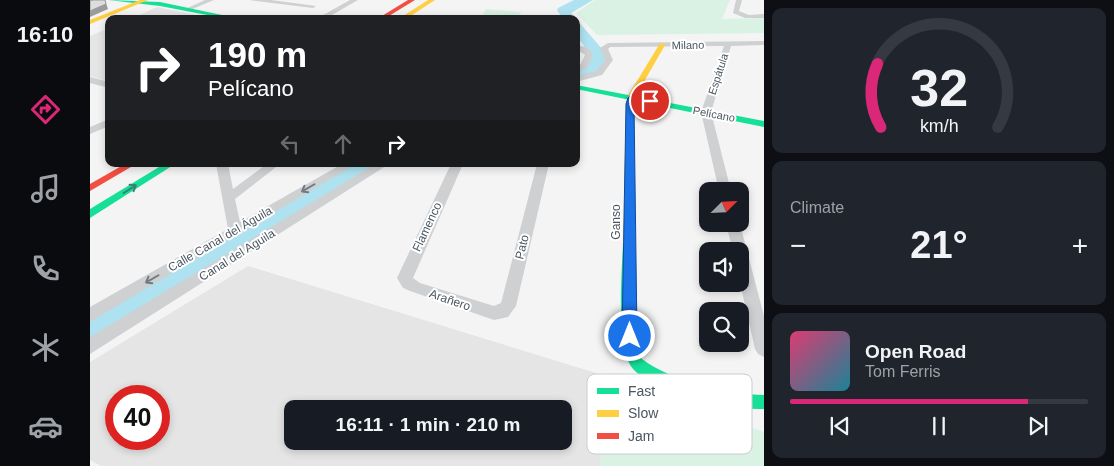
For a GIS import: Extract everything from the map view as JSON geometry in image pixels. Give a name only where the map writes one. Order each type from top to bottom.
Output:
[{"type":"street","points":[[111,0],[148,1],[218,15]]},
{"type":"street","points":[[188,9],[211,0]]},
{"type":"street","points":[[252,0],[316,3],[310,14]]},
{"type":"street","points":[[327,15],[355,0]]},
{"type":"street","points":[[387,15],[412,0]]},
{"type":"street","points":[[408,15],[432,0]]},
{"type":"street","points":[[739,0],[735,12],[737,14],[764,16]]},
{"type":"street","points":[[122,15],[148,1]]},
{"type":"street","points":[[109,15],[148,1]]},
{"type":"street","points":[[90,22],[105,17]]},
{"type":"street","points":[[90,30],[105,24]]},
{"type":"street","name":"Milano","points":[[580,78],[599,73],[609,58],[604,48],[612,45],[764,42]]},
{"type":"street","name":"Espátula","points":[[723,182],[706,112],[728,44]]},
{"type":"street","points":[[631,98],[662,45]]},
{"type":"street","points":[[580,48],[587,51],[589,55],[584,67],[580,68]]},
{"type":"street","points":[[90,80],[105,84]]},
{"type":"street","name":"Pelícano","points":[[580,88],[764,124]]},
{"type":"street","name":"Ganso","points":[[631,98],[630,336],[632,357],[639,366],[654,374]]},
{"type":"street","points":[[91,130],[105,124]]},
{"type":"street","points":[[90,188],[126,167]]},
{"type":"street","points":[[90,214],[165,167]]},
{"type":"street","points":[[223,167],[235,231]]},
{"type":"street","points":[[228,198],[270,167]]},
{"type":"street","name":"Calle Canal del Águila","points":[[90,315],[345,167]]},
{"type":"street","name":"Canal del Aguila","points":[[90,346],[378,167]]},
{"type":"street","name":"Flamenco","points":[[414,287],[408,284],[405,278],[406,271],[456,167]]},
{"type":"street","name":"Pato","points":[[486,312],[502,312],[508,306],[542,167]]},
{"type":"street","name":"Arañero","points":[[414,287],[486,312]]},
{"type":"street","points":[[749,288],[764,349]]},
{"type":"shaded area","points":[[157,7],[195,15],[140,15]]},
{"type":"shaded area","points":[[105,30],[105,81],[90,76],[90,36]]},
{"type":"shaded area","points":[[248,266],[599,374],[587,374],[587,454],[601,454],[600,466],[101,466],[90,460],[90,362]]},
{"type":"green space","points":[[595,0],[730,0],[722,19],[764,18],[764,33],[597,35],[580,15],[576,13]]},
{"type":"green space","points":[[486,9],[521,12],[520,15],[483,15]]},
{"type":"green space","points":[[752,428],[764,432],[764,466],[600,466],[601,454],[752,454]]},
{"type":"water","points":[[574,0],[593,0],[571,13],[573,15],[560,15],[557,10]]},
{"type":"water","points":[[580,23],[609,57],[599,73],[580,77],[580,70],[585,69],[592,57],[580,40]]},
{"type":"water","points":[[350,167],[375,167],[90,346],[90,315]]},
{"type":"building","points":[[105,0],[106,4],[90,11],[90,1]]},
{"type":"traffic: fast","points":[[111,0],[160,4],[217,15]]},
{"type":"traffic: fast","points":[[580,88],[764,124]]},
{"type":"traffic: fast","points":[[90,214],[165,167]]},
{"type":"traffic: fast","points":[[629,243],[630,342],[637,364],[651,374]]},
{"type":"traffic: fast","points":[[752,402],[764,402]]},
{"type":"traffic: slow","points":[[108,15],[145,0]]},
{"type":"traffic: slow","points":[[408,15],[432,0]]},
{"type":"traffic: slow","points":[[90,22],[105,16]]},
{"type":"traffic: slow","points":[[629,243],[630,105],[633,94],[662,45]]},
{"type":"traffic: jam","points":[[387,15],[412,0]]},
{"type":"traffic: jam","points":[[90,188],[126,167]]},
{"type":"route","points":[[630,336],[630,104],[631,98],[650,101]]}]
